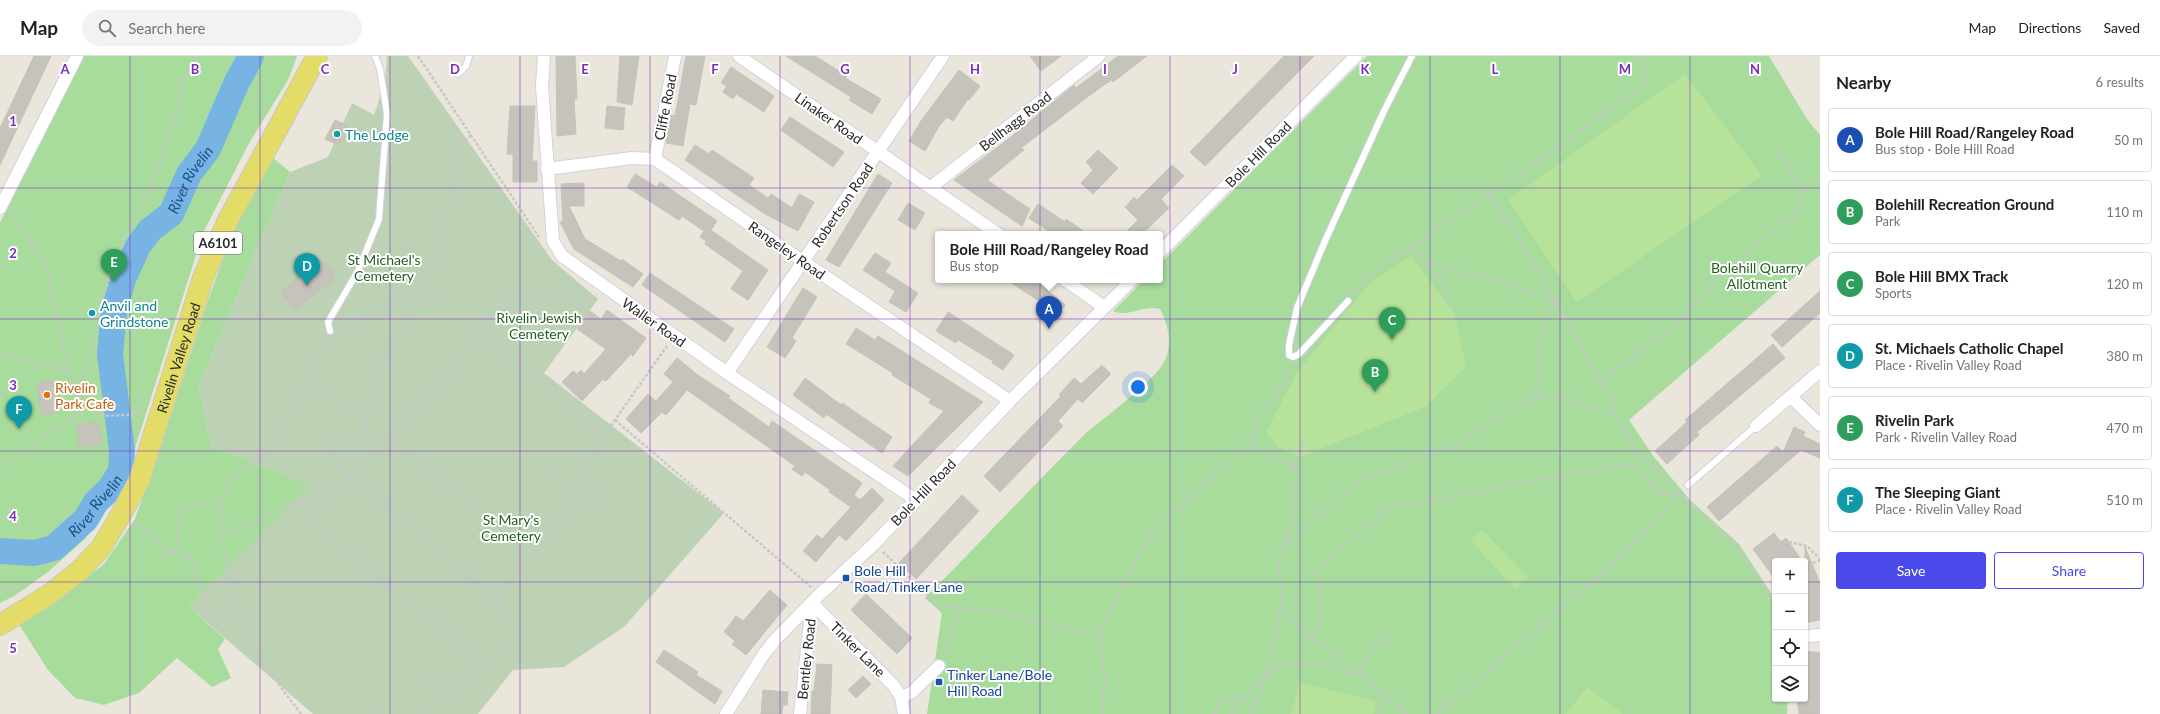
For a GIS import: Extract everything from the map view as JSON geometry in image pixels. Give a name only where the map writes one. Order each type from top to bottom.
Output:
[{"type":"main road","name":"Rivelin Valley Road","points":[[0,625],[50,594],[80,570],[101,548],[120,516],[139,481],[203,278],[224,229],[317,56]]},
{"type":"street","points":[[2,204],[77,56]]},
{"type":"street","name":"Waller Road","points":[[544,56],[542,86],[553,241],[562,256],[603,287],[727,373],[916,500]]},
{"type":"street","name":"Cliffe Road","points":[[655,158],[675,56]]},
{"type":"street","name":"Linaker Road","points":[[739,56],[994,231]]},
{"type":"street","name":"Robertson Road","points":[[727,373],[943,56]]},
{"type":"street","name":"Bellhagg Road","points":[[931,187],[1099,56]]},
{"type":"street","name":"Bole Hill Road","points":[[1163,249],[1356,56]]},
{"type":"street","points":[[547,169],[632,158],[655,158]]},
{"type":"street","name":"Rangeley Road","points":[[655,158],[804,262],[1010,401]]},
{"type":"street","points":[[1068,283],[1104,307]]},
{"type":"street","name":"Bole Hill Road","points":[[726,714],[764,654],[815,599],[874,544],[1010,401],[1129,283]]},
{"type":"street","points":[[1756,426],[1820,371]]},
{"type":"street","points":[[1791,397],[1820,425]]},
{"type":"street","name":"Tinker Lane","points":[[815,599],[901,697],[904,714]]},
{"type":"street","name":"Bentley Road","points":[[800,714],[815,599]]},
{"type":"street","points":[[901,697],[910,693],[939,666]]},
{"type":"lane","points":[[330,331],[328,322],[358,271],[379,219],[387,114],[380,69],[375,56]]},
{"type":"lane","points":[[458,74],[466,66],[469,56]]},
{"type":"lane","points":[[1348,301],[1299,354],[1293,357],[1289,355],[1289,345],[1297,308],[1322,248],[1384,111],[1412,56]]},
{"type":"lane","points":[[1688,485],[1756,426]]},
{"type":"path","points":[[73,390],[91,359],[101,303],[117,257],[148,194],[179,110],[183,78],[200,56]]},
{"type":"path","points":[[418,56],[527,218]]},
{"type":"path","points":[[1348,301],[1366,278],[1490,194],[1626,98],[1646,82],[1645,66],[1635,56]]},
{"type":"path","points":[[424,714],[446,694],[509,645],[517,635],[512,624],[498,609],[496,600],[390,509],[349,477],[331,453],[331,446],[359,433],[366,422],[375,372],[423,295],[453,191],[463,143],[471,135]]},
{"type":"path","points":[[1600,381],[1676,323],[1716,281],[1794,213],[1804,192],[1798,181],[1776,152]]},
{"type":"path","points":[[1490,194],[1532,259],[1614,404],[1617,417],[1641,455],[1679,493],[1734,542],[1772,599]]},
{"type":"path","points":[[2,204],[46,265],[67,371],[73,390],[89,407],[106,416],[132,414]]},
{"type":"path","points":[[1411,247],[1429,263],[1446,294],[1447,304]]},
{"type":"path","points":[[1429,263],[1493,280],[1556,303]]},
{"type":"path","points":[[220,534],[297,503],[318,502],[349,477],[390,438],[514,292],[587,306],[603,287]]},
{"type":"path","points":[[301,714],[258,657],[240,615],[220,534],[221,511],[225,489],[232,478],[260,458],[274,442],[308,379],[330,331],[343,332],[402,297],[423,295],[443,302]]},
{"type":"path","points":[[1535,398],[1541,378],[1539,352],[1544,317],[1556,303]]},
{"type":"path","points":[[479,333],[605,437]]},
{"type":"path","points":[[496,600],[566,516],[571,490],[585,470],[615,420],[674,336]]},
{"type":"path","points":[[0,353],[67,371]]},
{"type":"path","points":[[1102,714],[1105,677],[1098,642],[1105,622],[1134,564],[1157,527],[1254,439],[1258,422],[1287,380],[1289,355]]},
{"type":"path","points":[[447,371],[466,387]]},
{"type":"path","points":[[308,379],[366,422]]},
{"type":"path","points":[[138,389],[139,414]]},
{"type":"path","points":[[1284,546],[1358,480],[1456,446],[1503,414],[1535,398],[1564,396],[1617,417]]},
{"type":"path","points":[[0,467],[89,407]]},
{"type":"path","points":[[615,420],[815,599]]},
{"type":"path","points":[[390,438],[415,457],[532,557]]},
{"type":"path","points":[[1251,714],[1262,688],[1282,603],[1279,568],[1291,521],[1291,497],[1301,478],[1291,466],[1281,458],[1264,450],[1254,439]]},
{"type":"path","points":[[1291,466],[1306,440]]},
{"type":"path","points":[[1311,638],[1319,632],[1318,569],[1389,507],[1628,464],[1666,494]]},
{"type":"path","points":[[566,516],[590,509],[595,494],[585,470]]},
{"type":"path","points":[[551,472],[571,490]]},
{"type":"path","points":[[1437,714],[1624,554],[1688,485]]},
{"type":"path","points":[[1654,495],[1679,493]]},
{"type":"path","points":[[174,553],[178,543],[177,527],[182,512],[196,504],[212,503],[221,511]]},
{"type":"path","points":[[297,503],[321,530],[485,663]]},
{"type":"path","points":[[120,516],[157,536],[165,552],[174,553],[190,559],[201,587],[207,617],[215,616],[235,596]]},
{"type":"path","points":[[1789,542],[1807,546],[1820,560],[1813,562]]},
{"type":"path","points":[[874,544],[935,602],[962,609],[1000,611],[1088,634],[1105,622]]},
{"type":"path","points":[[1282,603],[1300,627],[1311,638],[1338,656],[1407,714]]},
{"type":"path","points":[[939,666],[962,609]]},
{"type":"path","points":[[1360,676],[1373,648],[1382,641],[1393,637]]},
{"type":"path","points":[[1231,714],[1245,696],[1264,678],[1286,664],[1300,662],[1360,676]]},
{"type":"path","points":[[425,671],[446,694]]},
{"type":"path","points":[[1379,714],[1384,695]]},
{"type":"path","points":[[1214,714],[1222,704],[1245,696]]},
{"type":"path","points":[[1776,702],[1777,714]]},
{"type":"green space","points":[[83,56],[297,56],[288,80],[248,145],[203,233],[130,464],[108,506],[85,539],[48,572],[14,596],[0,603],[0,223]]},
{"type":"green space","points":[[387,56],[408,56],[552,260],[598,299],[544,373],[724,513],[624,627],[564,667],[513,670],[478,714],[313,714],[189,607],[310,485],[211,446],[199,385],[290,172],[328,157],[352,103],[374,115],[385,82]]},
{"type":"green space","name":"Bolehill Quarry Allotment","points":[[1367,56],[1769,56],[1807,119],[1820,135],[1820,255],[1629,420],[1654,457],[1690,500],[1739,544],[1772,594],[1772,702],[1788,702],[1787,714],[927,714],[942,613],[925,598],[1082,437],[1141,388],[1161,367],[1168,352],[1169,339],[1165,321],[1160,309],[1148,308],[1125,313],[1113,311],[1141,283],[1163,283],[1163,261]]},
{"type":"green space","points":[[1685,74],[1762,175],[1577,302],[1508,200]]},
{"type":"green space","points":[[273,158],[290,172],[199,385],[211,446],[311,485],[189,607],[225,639],[218,649],[231,678],[212,687],[177,658],[139,693],[104,705],[75,698],[48,670],[18,623],[61,597],[104,564],[135,519],[167,428],[208,300],[236,224]]},
{"type":"green space","points":[[1411,256],[1455,314],[1466,367],[1425,407],[1300,457],[1278,447],[1266,432],[1296,374],[1369,284]]},
{"type":"green space","points":[[1482,530],[1528,577],[1515,589],[1470,540]]},
{"type":"green space","points":[[1299,682],[1376,701],[1373,714],[1291,714]]},
{"type":"green space","points":[[1587,687],[1623,714],[1566,714]]},
{"type":"building","points":[[34,56],[51,56],[0,165],[0,128]]},
{"type":"building","points":[[556,56],[575,56],[577,99],[574,99],[576,134],[557,136]]},
{"type":"building","points":[[620,56],[639,56],[632,105],[617,102]]},
{"type":"building","points":[[686,56],[705,56],[696,105],[690,104],[683,146],[666,143],[671,115],[675,116]]},
{"type":"building","points":[[786,56],[815,56],[847,76],[845,78],[881,99],[872,114],[849,100],[851,97]]},
{"type":"building","points":[[1030,56],[1061,56],[1041,71]]},
{"type":"building","points":[[1118,56],[1147,56],[1113,82],[1111,80],[1086,98],[1021,148],[1024,150],[987,180],[1030,209],[1022,226],[954,180],[1007,140],[1074,85],[1076,88]]},
{"type":"building","points":[[1284,56],[1314,56],[1205,166],[1190,152]]},
{"type":"building","points":[[731,67],[774,96],[764,112],[736,94],[733,99],[723,92],[727,86],[721,83]]},
{"type":"building","points":[[959,70],[980,86],[969,100],[968,99],[953,121],[947,117],[939,126],[925,151],[909,141],[921,121]]},
{"type":"building","points":[[510,106],[535,106],[532,161],[537,161],[537,182],[513,182],[513,154],[507,154]]},
{"type":"building","points":[[607,106],[625,108],[623,130],[605,128]]},
{"type":"building","points":[[790,117],[844,152],[833,167],[781,130]]},
{"type":"building","name":"The Lodge","points":[[335,120],[347,125],[338,145],[325,139]]},
{"type":"building","points":[[695,145],[709,154],[712,150],[754,178],[749,185],[768,198],[771,194],[792,208],[799,194],[814,202],[798,231],[765,214],[685,160]]},
{"type":"building","points":[[1098,150],[1118,168],[1093,194],[1081,183],[1093,170],[1086,162]]},
{"type":"building","points":[[1172,165],[1184,176],[1161,199],[1169,208],[1145,231],[1127,231],[1138,220],[1125,207],[1134,197],[1137,200]]},
{"type":"building","points":[[635,174],[657,187],[660,182],[717,221],[711,230],[768,270],[748,300],[731,289],[743,271],[705,244],[706,241],[700,237],[704,231],[682,216],[679,220],[627,187]]},
{"type":"building","points":[[878,174],[892,183],[839,267],[826,260]]},
{"type":"building","points":[[584,183],[584,206],[569,206],[585,239],[621,261],[622,259],[643,274],[633,287],[574,249],[560,222],[563,221],[561,184]]},
{"type":"building","points":[[908,203],[925,213],[915,230],[898,220]]},
{"type":"building","points":[[1038,204],[1065,222],[1066,219],[1084,231],[1048,231],[1029,218]]},
{"type":"building","points":[[875,253],[891,263],[885,272],[918,293],[906,312],[889,302],[895,291],[863,270]]},
{"type":"building","points":[[319,262],[330,266],[334,272],[334,280],[294,310],[281,292]]},
{"type":"building","points":[[650,273],[734,329],[725,342],[642,285]]},
{"type":"building","points":[[1012,283],[1039,283],[1065,305],[1052,319],[1036,305],[1039,301]]},
{"type":"building","points":[[803,288],[817,297],[792,338],[796,341],[785,358],[767,347]]},
{"type":"building","points":[[1820,291],[1820,313],[1782,347],[1771,335]]},
{"type":"building","points":[[607,310],[646,338],[633,356],[631,354],[606,381],[603,379],[582,401],[562,382],[573,371],[577,374],[581,370],[584,374],[606,349],[577,329],[590,311],[601,319]]},
{"type":"building","points":[[948,312],[1014,355],[1003,370],[992,363],[993,361],[958,340],[956,343],[936,331]]},
{"type":"building","points":[[856,328],[875,340],[878,336],[983,402],[908,476],[893,466],[944,411],[929,403],[931,399],[892,375],[893,373],[846,344]]},
{"type":"building","points":[[1773,344],[1785,358],[1697,432],[1699,435],[1667,464],[1655,451],[1687,422],[1685,420]]},
{"type":"building","points":[[677,358],[699,376],[730,396],[728,398],[769,427],[772,421],[862,483],[854,495],[860,500],[872,488],[884,500],[846,541],[839,535],[816,562],[803,551],[817,535],[822,539],[851,507],[829,492],[830,490],[805,472],[802,476],[792,469],[795,466],[687,390],[666,415],[662,412],[641,433],[626,419],[648,394],[656,401],[673,382],[664,374]]},
{"type":"building","points":[[1102,365],[1111,374],[1082,403],[1078,399],[1058,421],[1063,426],[1000,492],[984,476],[1061,396],[1059,395],[1074,378],[1081,384]]},
{"type":"building","points":[[805,378],[841,405],[842,403],[892,437],[882,453],[826,414],[824,418],[793,395]]},
{"type":"building","name":"Rivelin Park Cafe","points":[[53,381],[57,413],[41,415],[37,383]]},
{"type":"building","points":[[99,422],[102,444],[79,447],[77,425]]},
{"type":"building","points":[[1794,427],[1805,432],[1803,436],[1820,444],[1820,458],[1801,450],[1719,521],[1707,507],[1777,446],[1783,452]]},
{"type":"building","points":[[962,495],[979,511],[916,579],[899,563]]},
{"type":"building","points":[[1774,533],[1781,542],[1786,538],[1800,558],[1772,558],[1772,575],[1753,549]]},
{"type":"building","points":[[1805,547],[1820,583],[1820,620],[1808,622],[1808,558],[1805,558]]},
{"type":"building","points":[[770,590],[787,605],[746,655],[732,644],[735,641],[724,632],[736,616],[743,621]]},
{"type":"building","points":[[866,594],[912,638],[897,654],[851,610]]},
{"type":"building","points":[[664,650],[698,672],[696,675],[722,691],[715,704],[656,662]]},
{"type":"building","points":[[1808,651],[1820,653],[1820,714],[1799,714],[1797,702],[1808,702]]},
{"type":"building","points":[[817,664],[832,665],[830,714],[811,714],[812,691],[814,691]]},
{"type":"building","points":[[863,676],[871,684],[856,698],[848,690]]},
{"type":"building","points":[[763,690],[788,692],[787,705],[783,705],[782,714],[761,714]]},
{"type":"waterway","name":"River Rivelin","points":[[0,551],[34,553],[54,548],[86,519],[96,502],[110,489],[121,471],[122,450],[110,354],[114,311],[123,279],[138,246],[150,230],[171,214],[189,174],[208,149],[236,84],[251,56]]},
{"type":"place","name":"The Lodge","points":[[337,134]]},
{"type":"place","name":"Rivelin Park","points":[[114,282]]},
{"type":"place","name":"St. Michaels Catholic Chapel","points":[[307,286]]},
{"type":"place","name":"Anvil and Grindstone","points":[[92,313]]},
{"type":"place","name":"Bole Hill Road/Rangeley Road","points":[[1049,329]]},
{"type":"place","name":"Bole Hill BMX Track","points":[[1392,340]]},
{"type":"place","name":"Bolehill Recreation Ground","points":[[1375,392]]},
{"type":"place","name":"Rivelin Park Cafe","points":[[47,395]]},
{"type":"place","name":"The Sleeping Giant","points":[[19,429]]},
{"type":"place","name":"Bole Hill Road/Tinker Lane","points":[[846,578]]},
{"type":"place","name":"Tinker Lane/Bole Hill Road","points":[[939,682]]},
{"type":"park label","name":"St Michael's Cemetery","points":[[384,268]]},
{"type":"park label","name":"Rivelin Jewish Cemetery","points":[[539,326]]},
{"type":"park label","name":"St Mary's Cemetery","points":[[511,528]]}]
